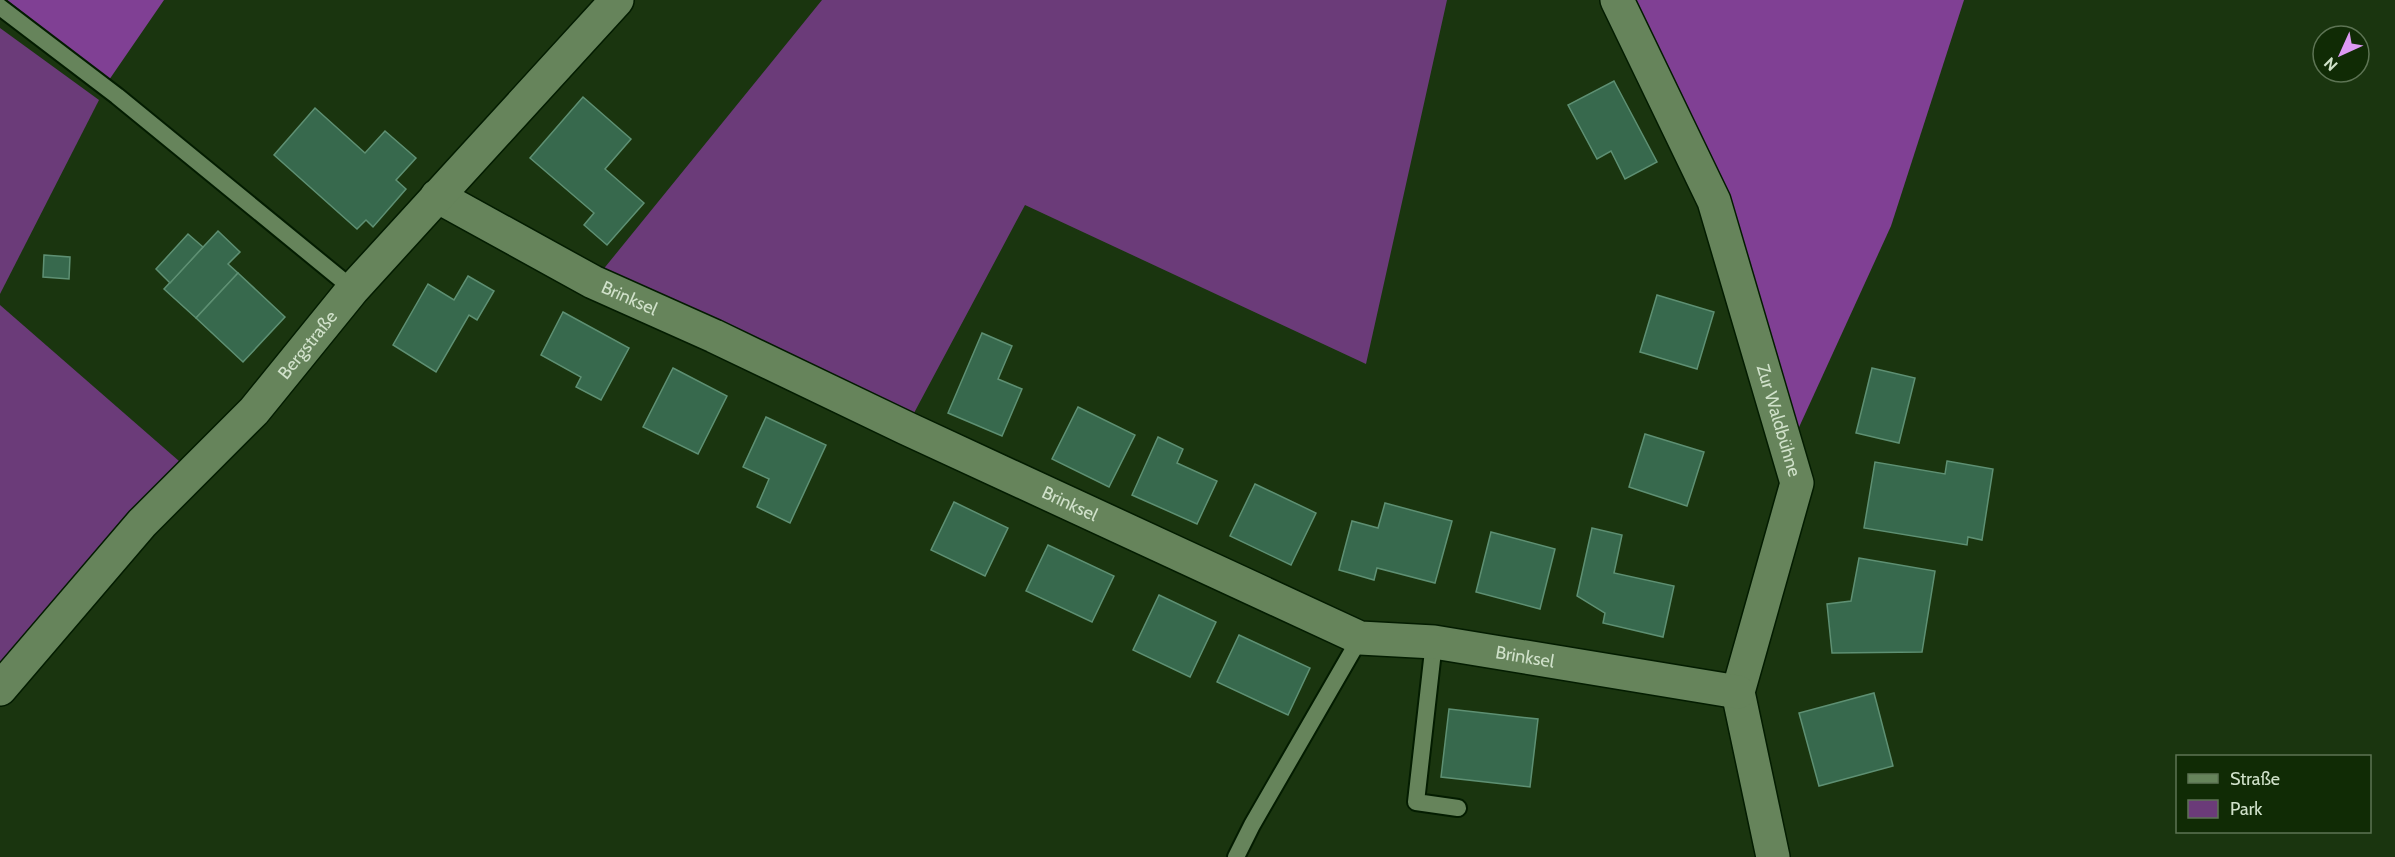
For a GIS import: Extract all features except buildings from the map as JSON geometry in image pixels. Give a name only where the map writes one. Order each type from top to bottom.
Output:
[{"type":"street","name":"Bergstraße","points":[[0,689],[142,523],[254,411],[352,289],[617,0]]},
{"type":"street","name":"Zur Waldbühne","points":[[1617,0],[1714,201],[1797,483],[1738,692],[1773,857]]},
{"type":"street","name":"Brinksel","points":[[437,196],[592,282],[714,336],[1360,639],[1434,642],[1738,692]]},
{"type":"lane","points":[[0,7],[117,96],[352,289]]},
{"type":"lane","points":[[1236,857],[1252,825],[1360,639]]},
{"type":"lane","points":[[1434,642],[1416,802],[1458,808]]},
{"type":"green space","points":[[822,0],[1447,0],[1366,364],[1025,205],[906,428],[593,282]]},
{"type":"green space","points":[[0,28],[99,100],[0,294]]},
{"type":"green space","points":[[0,305],[179,461],[0,664]]},
{"type":"shaded area","points":[[7,0],[164,0],[109,80]]},
{"type":"shaded area","points":[[1634,0],[1964,0],[1891,226],[1795,436]]}]
